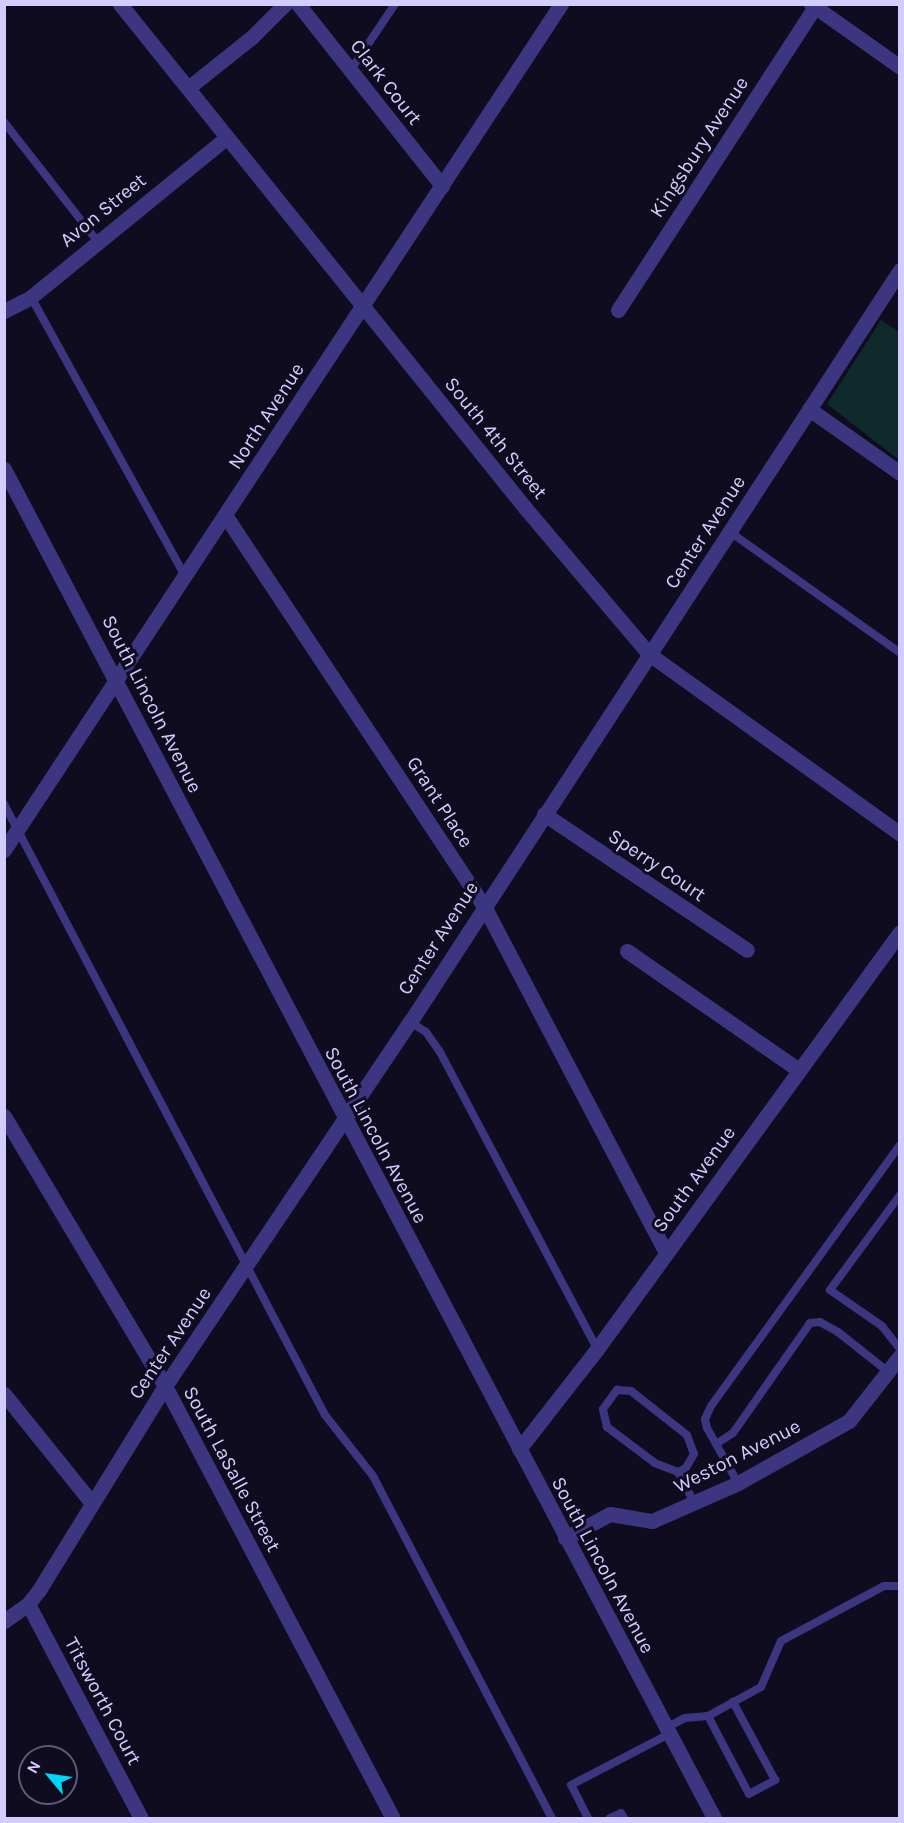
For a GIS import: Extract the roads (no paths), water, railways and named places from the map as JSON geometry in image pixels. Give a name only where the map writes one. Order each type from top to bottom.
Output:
[{"type":"street","name":"South 4th Street","points":[[120,4],[226,138],[649,654],[900,834]]},
{"type":"street","points":[[188,88],[252,37],[285,4]]},
{"type":"street","name":"Clark Court","points":[[298,4],[442,186]]},
{"type":"street","name":"North Avenue","points":[[4,850],[561,4]]},
{"type":"street","points":[[813,6],[900,67]]},
{"type":"street","name":"Kingsbury Avenue","points":[[618,309],[813,6]]},
{"type":"street","name":"Avon Street","points":[[4,311],[31,297],[226,138]]},
{"type":"street","name":"Center Avenue","points":[[4,1621],[28,1604],[165,1386],[410,1022],[900,270]]},
{"type":"street","points":[[809,409],[900,473]]},
{"type":"street","name":"South Lincoln Avenue","points":[[4,469],[344,1121],[714,1818]]},
{"type":"street","name":"Grant Place","points":[[225,515],[484,906],[666,1252]]},
{"type":"street","name":"Sperry Court","points":[[544,814],[747,950]]},
{"type":"street","name":"South Avenue","points":[[519,1449],[597,1349],[900,932]]},
{"type":"street","points":[[627,951],[799,1070]]},
{"type":"street","name":"South LaSalle Street","points":[[4,1116],[165,1386],[393,1818]]},
{"type":"street","name":"Weston Avenue","points":[[565,1538],[610,1514],[652,1521],[695,1504],[738,1483],[849,1421],[900,1356]]},
{"type":"street","points":[[4,1394],[92,1502]]},
{"type":"street","name":"Titsworth Court","points":[[28,1604],[141,1818]]},
{"type":"lane","points":[[350,70],[395,4]]},
{"type":"lane","points":[[4,122],[98,242]]},
{"type":"lane","points":[[31,297],[185,576]]},
{"type":"lane","points":[[730,532],[900,653]]},
{"type":"lane","points":[[4,804],[325,1415],[373,1476],[552,1818]]},
{"type":"lane","points":[[410,1022],[426,1032],[440,1052],[597,1349]]},
{"type":"lane","points":[[738,1483],[705,1419],[711,1406],[900,1145]]},
{"type":"lane","points":[[900,1196],[830,1290],[882,1326],[900,1349]]},
{"type":"lane","points":[[716,1444],[733,1433],[810,1323],[820,1322],[838,1332],[888,1371]]},
{"type":"lane","points":[[678,1472],[686,1468],[694,1454],[687,1435],[631,1391],[617,1390],[603,1409],[607,1427],[655,1463],[678,1472],[695,1504]]},
{"type":"lane","points":[[588,1818],[571,1785],[668,1731],[685,1718],[708,1716],[761,1687],[782,1641],[884,1586],[900,1586]]},
{"type":"lane","points":[[708,1716],[749,1794],[775,1780],[733,1702]]},
{"type":"lane","points":[[610,1818],[621,1813],[624,1818]]}]
